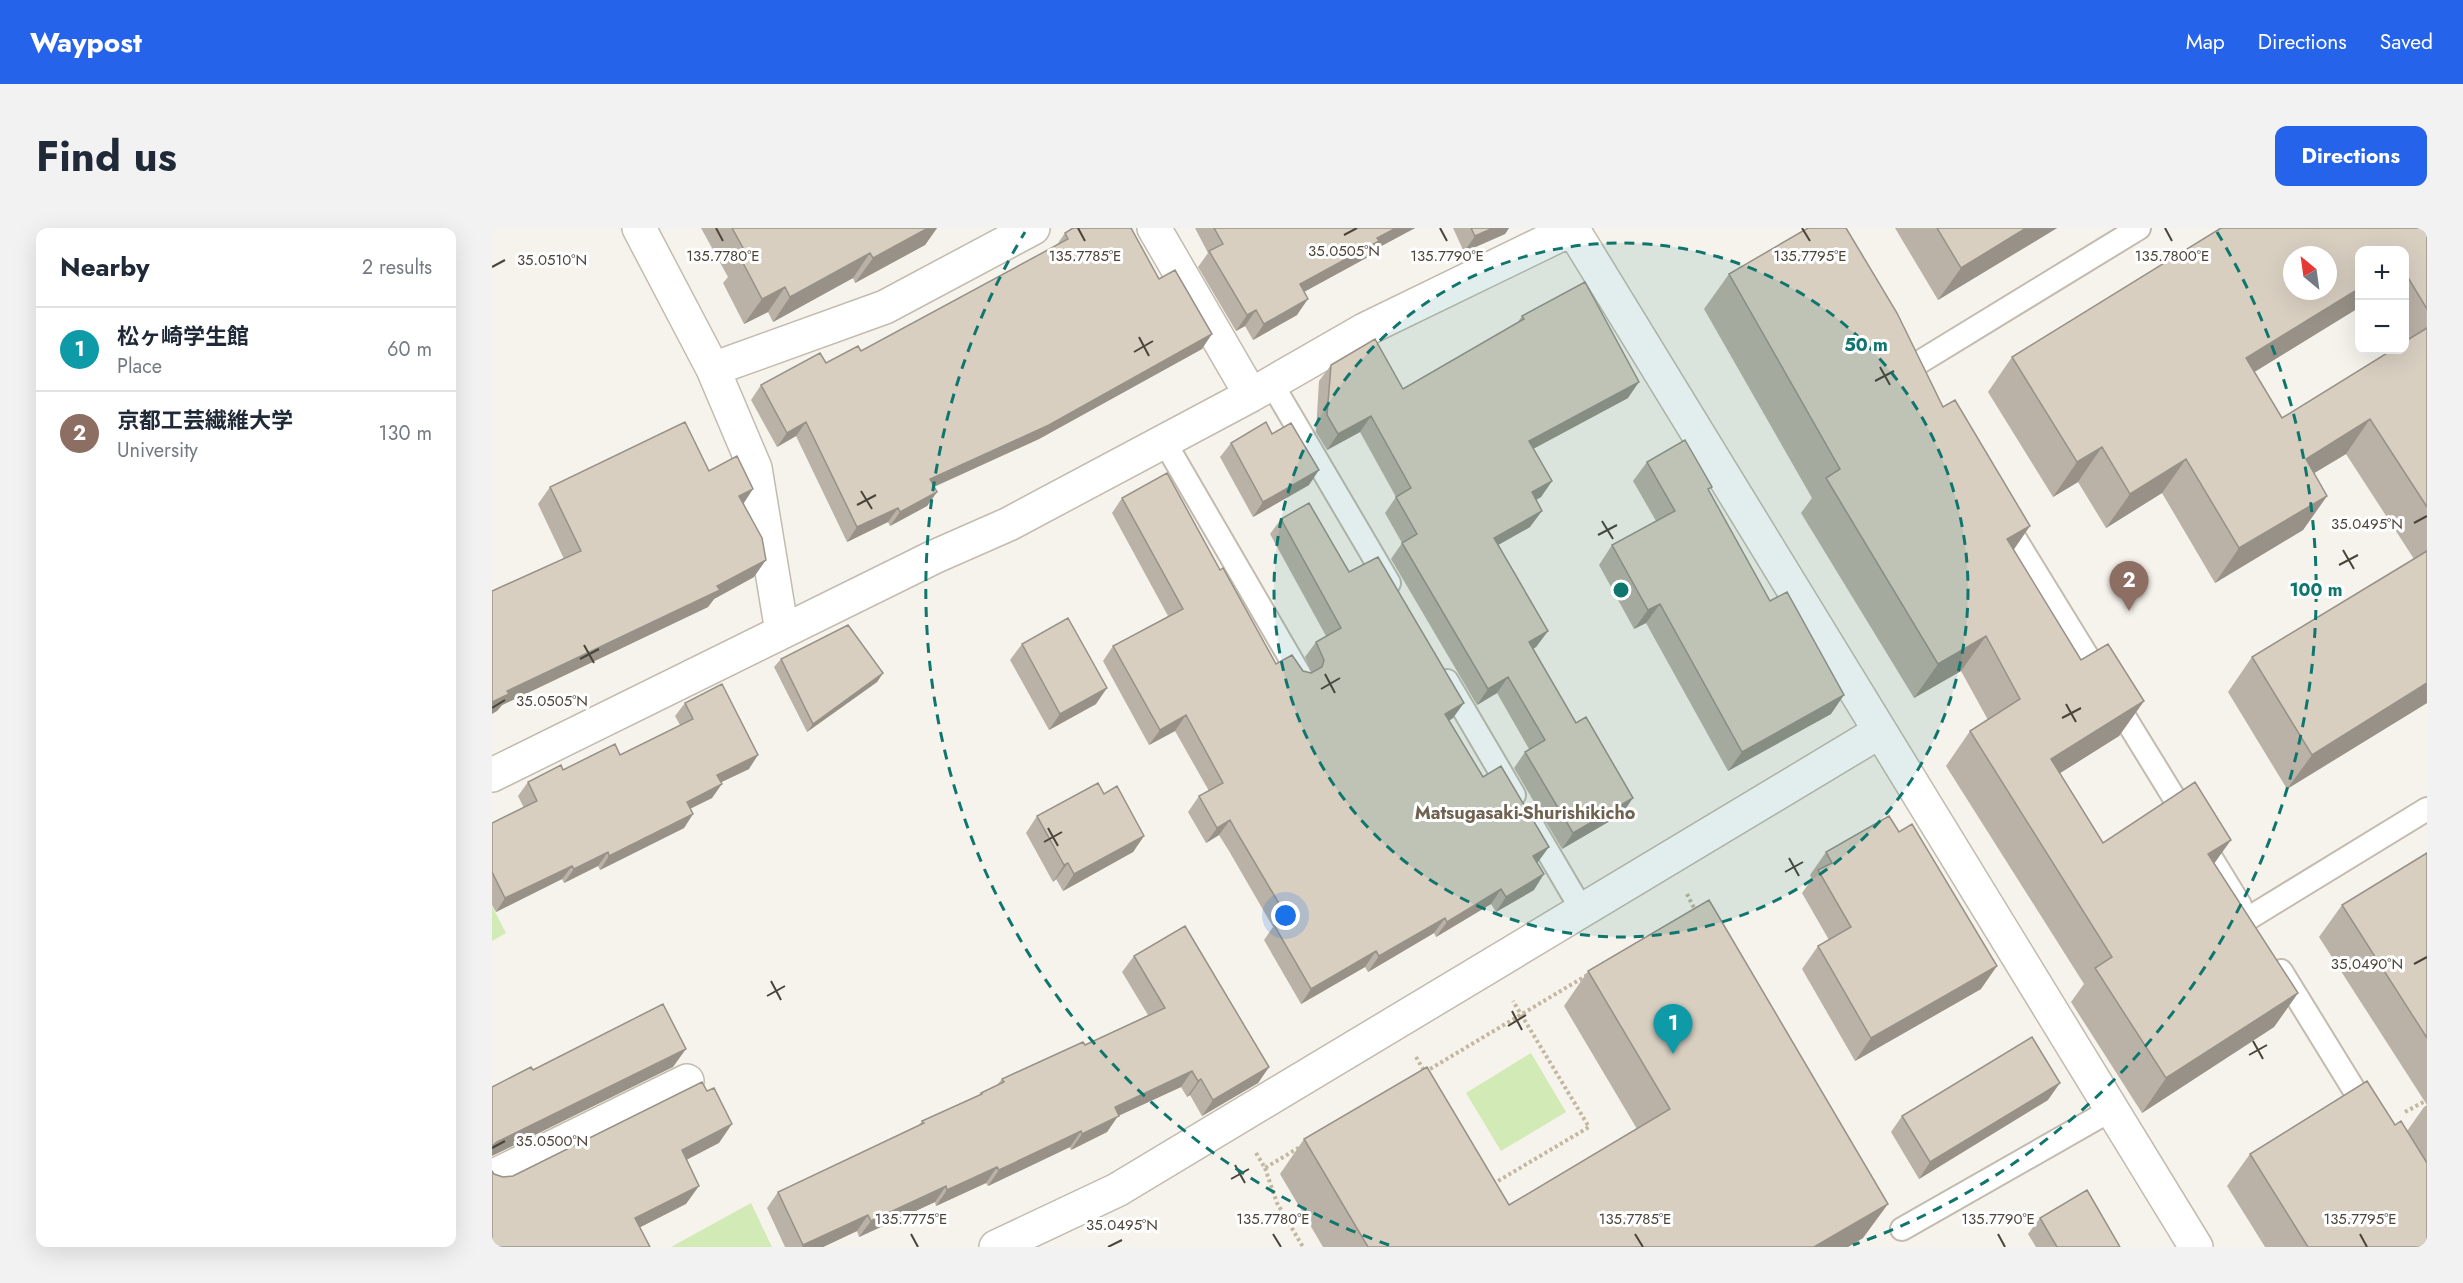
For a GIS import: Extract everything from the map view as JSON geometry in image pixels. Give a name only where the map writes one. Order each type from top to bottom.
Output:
[{"type":"street","points":[[639,228],[713,369],[755,468],[783,632]]},
{"type":"street","points":[[713,369],[885,307],[1033,228]]},
{"type":"street","points":[[1154,228],[1262,389]]},
{"type":"street","points":[[492,775],[934,557],[1009,524],[1262,389],[1364,330],[1572,228],[2196,1247]]},
{"type":"street","points":[[996,1247],[1117,1190],[1879,732]]},
{"type":"street","points":[[492,1177],[687,1081]]},
{"type":"lane","points":[[1910,368],[2139,228]]},
{"type":"lane","points":[[1897,348],[1922,388]]},
{"type":"lane","points":[[1262,389],[1400,600]]},
{"type":"lane","points":[[1164,441],[1300,675]]},
{"type":"lane","points":[[1991,500],[2378,1128]]},
{"type":"lane","points":[[1436,662],[1582,910]]},
{"type":"lane","points":[[2249,918],[2427,809]]},
{"type":"lane","points":[[1902,1229],[2111,1110]]},
{"type":"path","points":[[1666,860],[1696,910],[1704,915]]},
{"type":"path","points":[[1687,915],[1696,910]]},
{"type":"path","points":[[1486,1175],[1492,1185],[1589,1127],[1491,964]]},
{"type":"path","points":[[1415,1078],[1599,968]]},
{"type":"path","points":[[1395,1023],[1428,1078]]},
{"type":"path","points":[[1236,1119],[1265,1168],[1277,1203],[1303,1247]]},
{"type":"path","points":[[1265,1168],[1305,1144]]},
{"type":"green space","points":[[492,906],[506,933],[492,941]]},
{"type":"green space","points":[[1531,1053],[1566,1112],[1501,1151],[1466,1093]]},
{"type":"green space","points":[[751,1203],[772,1247],[671,1247]]},
{"type":"building","points":[[732,228],[928,228],[873,258],[870,253],[790,297],[785,287],[762,299],[741,259],[747,255]]},
{"type":"building","points":[[1073,228],[1131,228],[1159,279],[1175,270],[1212,334],[1049,425],[930,479],[937,492],[900,512],[898,508],[857,527],[806,422],[787,433],[761,385],[820,353],[826,363],[858,346],[861,351],[1068,239],[1065,233]]},
{"type":"building","points":[[1214,228],[1396,228],[1377,238],[1379,241],[1300,284],[1308,299],[1264,324],[1256,310],[1247,315],[1209,251],[1223,244]]},
{"type":"building","points":[[1471,228],[1493,228],[1475,236]]},
{"type":"building","points":[[1808,228],[1846,228],[1897,313],[1943,407],[1955,400],[2030,526],[2007,539],[2081,660],[2108,644],[2144,701],[2051,759],[2103,843],[2195,782],[2231,840],[2208,854],[2298,993],[2166,1078],[2095,968],[2112,957],[1970,731],[2020,699],[1986,636],[1938,664],[1826,478],[1840,469],[1729,274]]},
{"type":"building","points":[[1937,228],[2026,228],[1961,268]]},
{"type":"building","points":[[2221,228],[2427,228],[2427,309],[2409,279],[2409,246],[2355,246],[2355,291],[2246,358],[2282,418],[2386,354],[2409,354],[2409,339],[2427,328],[2427,507],[2370,419],[2306,459],[2327,496],[2239,548],[2186,459],[2130,494],[2102,447],[2077,462],[2012,357]]},
{"type":"building","points":[[1585,282],[1639,382],[1529,441],[1552,481],[1532,492],[1542,511],[1494,538],[1548,631],[1529,642],[1576,723],[1586,717],[1633,798],[1573,833],[1525,752],[1545,740],[1508,677],[1488,689],[1402,543],[1417,534],[1396,497],[1411,488],[1371,416],[1338,434],[1327,415],[1331,365],[1375,339],[1403,389],[1524,319],[1522,316]]},
{"type":"building","points":[[685,422],[709,471],[737,456],[753,489],[739,496],[762,538],[766,560],[717,586],[720,590],[507,691],[509,694],[492,702],[492,591],[581,551],[550,487]]},
{"type":"building","points":[[1266,422],[1272,434],[1291,423],[1319,470],[1263,502],[1231,443]]},
{"type":"building","points":[[1685,440],[1712,487],[1708,489],[1770,601],[1787,592],[1844,695],[1742,752],[1660,604],[1648,610],[1612,545],[1675,511],[1647,462]]},
{"type":"building","points":[[1167,473],[1220,570],[1223,568],[1276,664],[1292,655],[1303,671],[1311,673],[1322,667],[1324,660],[1316,642],[1341,628],[1281,519],[1309,503],[1349,572],[1378,557],[1464,703],[1445,714],[1483,777],[1501,766],[1549,847],[1533,856],[1544,874],[1506,897],[1501,889],[1447,922],[1445,918],[1379,956],[1376,951],[1311,989],[1274,925],[1287,917],[1230,820],[1217,828],[1199,796],[1223,783],[1186,715],[1160,730],[1113,646],[1183,609],[1122,498]]},
{"type":"building","points":[[2427,551],[2427,683],[2312,755],[2252,657]]},
{"type":"building","points":[[1068,618],[1107,688],[1060,714],[1022,644]]},
{"type":"building","points":[[848,625],[883,673],[813,724],[781,659]]},
{"type":"building","points":[[722,684],[758,755],[717,775],[722,784],[687,802],[693,814],[609,856],[608,852],[574,869],[572,866],[505,898],[492,872],[492,823],[537,801],[528,782],[561,765],[563,770],[615,744],[620,755],[693,719],[685,703]]},
{"type":"building","points":[[1098,783],[1104,794],[1117,786],[1144,836],[1074,874],[1068,863],[1064,865],[1037,816]]},
{"type":"building","points":[[1889,816],[1899,832],[1912,824],[1997,966],[1871,1038],[1818,946],[1851,927],[1818,870],[1832,863],[1826,852]]},
{"type":"building","points":[[2427,853],[2427,1038],[2342,905]]},
{"type":"building","points":[[1709,900],[1888,1204],[1814,1247],[1368,1247],[1304,1139],[1427,1067],[1509,1205],[1670,1109],[1588,971]]},
{"type":"building","points":[[1185,926],[1269,1067],[1213,1100],[1201,1079],[1198,1081],[1192,1071],[1115,1107],[1119,1116],[1082,1134],[1081,1131],[999,1170],[997,1167],[947,1190],[946,1186],[871,1221],[868,1215],[803,1245],[778,1192],[982,1094],[1004,1082],[1002,1079],[1083,1042],[1085,1045],[1165,1008],[1134,956]]},
{"type":"building","points":[[663,1004],[686,1049],[492,1146],[492,1087],[531,1067],[533,1070]]},
{"type":"building","points":[[2032,1037],[2060,1083],[1930,1162],[1902,1116]]},
{"type":"building","points":[[2367,1081],[2395,1125],[2401,1121],[2427,1163],[2427,1247],[2308,1247],[2250,1154]]},
{"type":"building","points":[[702,1082],[707,1091],[714,1088],[732,1124],[682,1150],[699,1186],[635,1218],[650,1247],[492,1247],[492,1171],[503,1177],[513,1176]]},
{"type":"building","points":[[2087,1190],[2120,1247],[2057,1247],[2040,1218]]},
{"type":"place","name":"京都工芸繊維大学","points":[[2129,611]]},
{"type":"place","name":"松ヶ崎学生館","points":[[1673,1054]]},
{"type":"district","name":"Matsugasaki-Shurishikicho","points":[[1525,813]]}]
